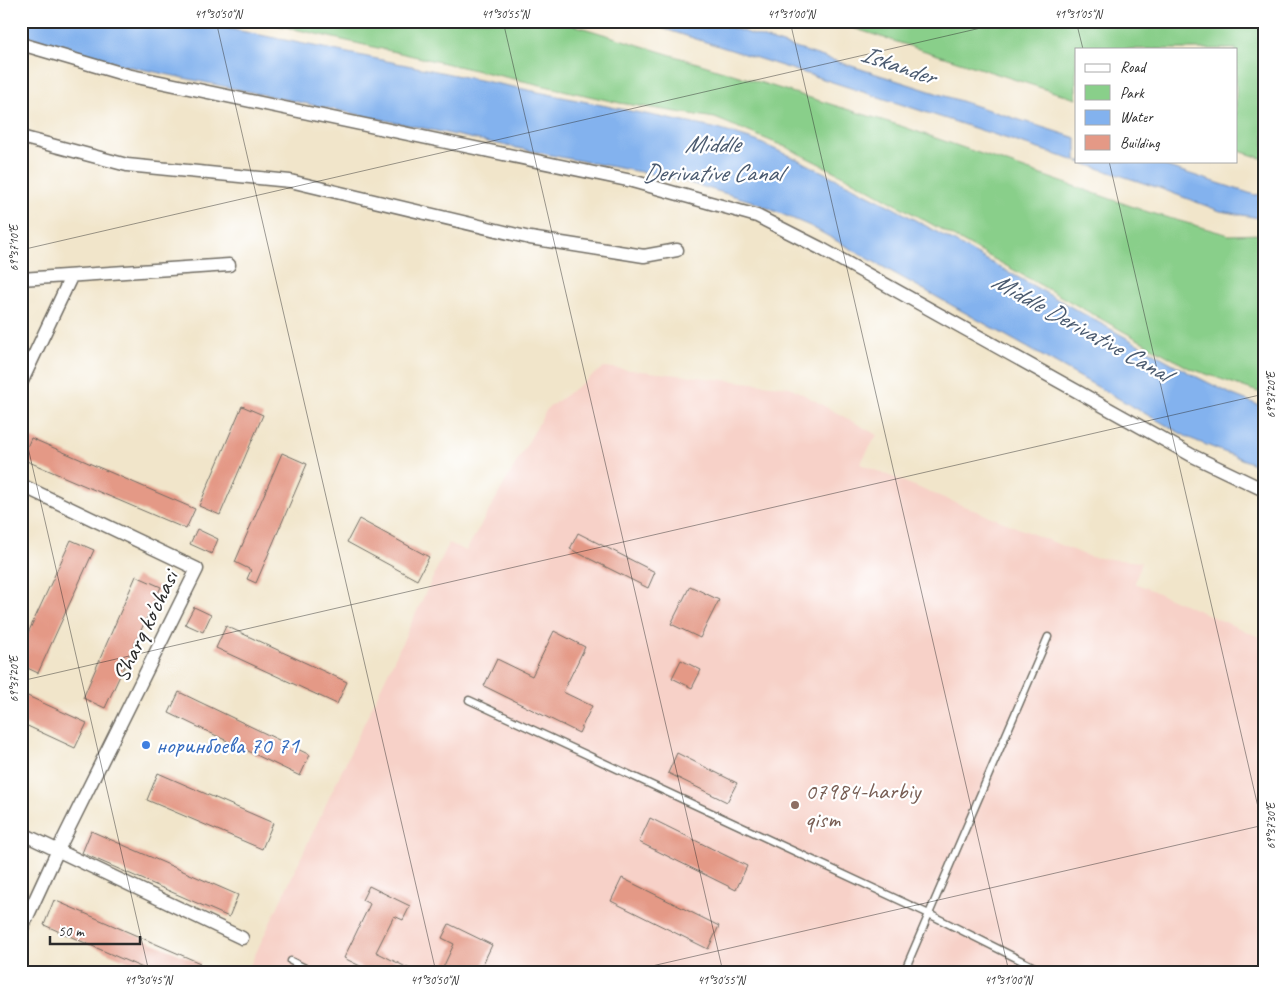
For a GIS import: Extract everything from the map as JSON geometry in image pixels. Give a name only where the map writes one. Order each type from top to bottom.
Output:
[{"type":"street","points":[[21,44],[127,75],[632,181],[757,216],[820,248],[1193,456],[1264,490]]},
{"type":"street","points":[[21,138],[127,165],[290,181],[530,238],[644,256],[677,250]]},
{"type":"street","points":[[21,279],[229,265]]},
{"type":"street","points":[[21,383],[71,277]]},
{"type":"street","name":"Sharq ko'chasi","points":[[21,484],[197,568],[58,850]]},
{"type":"street","points":[[21,833],[242,938]]},
{"type":"street","points":[[21,930],[58,850]]},
{"type":"lane","points":[[904,972],[1048,637]]},
{"type":"lane","points":[[469,700],[929,914],[1044,972]]},
{"type":"lane","points":[[291,961],[313,972]]},
{"type":"shaded area","name":"07984-harbiy qism","points":[[604,367],[790,387],[877,435],[860,464],[1090,557],[1141,562],[1135,583],[1264,639],[1264,972],[247,972],[449,543],[466,551],[547,409]]},
{"type":"green space","points":[[259,21],[561,21],[898,125],[1148,212],[1229,235],[1264,234],[1264,394],[1189,368],[867,188],[788,148],[715,118],[620,103]]},
{"type":"green space","points":[[831,21],[1264,21],[1264,159],[1238,151],[1238,48],[1075,48],[1075,99]]},
{"type":"water","name":"Middle Derivative Canal","points":[[21,21],[192,21],[718,129],[756,141],[797,159],[892,207],[1191,374],[1233,395],[1264,407],[1264,468],[1189,438],[810,226],[751,201],[673,178],[560,157],[122,65],[21,34]]},
{"type":"water","name":"Iskander","points":[[639,21],[711,21],[1075,138],[1075,161]]},
{"type":"water","name":"Iskander","points":[[1079,162],[1153,162],[1255,195],[1264,194],[1264,219],[1220,211],[1159,188]]},
{"type":"building","points":[[242,406],[263,415],[220,515],[199,506]]},
{"type":"building","points":[[31,438],[195,509],[186,529],[22,459]]},
{"type":"building","points":[[282,453],[307,464],[256,583],[247,579],[251,570],[235,562]]},
{"type":"building","points":[[359,519],[429,557],[417,580],[347,542]]},
{"type":"building","points":[[197,529],[218,539],[212,554],[190,544]]},
{"type":"building","points":[[578,533],[655,572],[648,588],[570,549]]},
{"type":"building","points":[[71,540],[94,550],[38,673],[21,665],[21,648]]},
{"type":"building","points":[[136,576],[161,587],[105,708],[83,698]]},
{"type":"building","points":[[690,586],[719,600],[700,638],[671,624]]},
{"type":"building","points":[[194,607],[211,615],[203,632],[185,624]]},
{"type":"building","points":[[226,626],[347,682],[337,704],[216,648]]},
{"type":"building","points":[[554,631],[585,647],[563,692],[592,706],[579,733],[484,686],[497,659],[532,676]]},
{"type":"building","points":[[681,660],[701,670],[692,688],[672,678]]},
{"type":"building","points":[[179,692],[310,755],[300,776],[169,713]]},
{"type":"building","points":[[21,693],[87,723],[75,748],[21,723]]},
{"type":"building","points":[[677,753],[737,783],[727,802],[668,773]]},
{"type":"building","points":[[158,773],[273,823],[262,849],[147,800]]},
{"type":"building","points":[[650,818],[747,866],[736,890],[639,842]]},
{"type":"building","points":[[91,831],[238,895],[229,917],[82,853]]},
{"type":"building","points":[[622,878],[719,926],[708,949],[611,901]]},
{"type":"building","points":[[369,886],[410,906],[403,920],[394,916],[376,952],[416,972],[372,972],[344,958],[370,904],[362,900]]},
{"type":"building","points":[[54,900],[200,963],[196,972],[152,972],[44,925]]},
{"type":"building","points":[[449,924],[492,945],[479,972],[441,972],[454,944],[442,938]]},
{"type":"place","name":"норинбоева 70 71","points":[[146,745]]},
{"type":"place","name":"07984-harbiy qism","points":[[795,805]]}]
